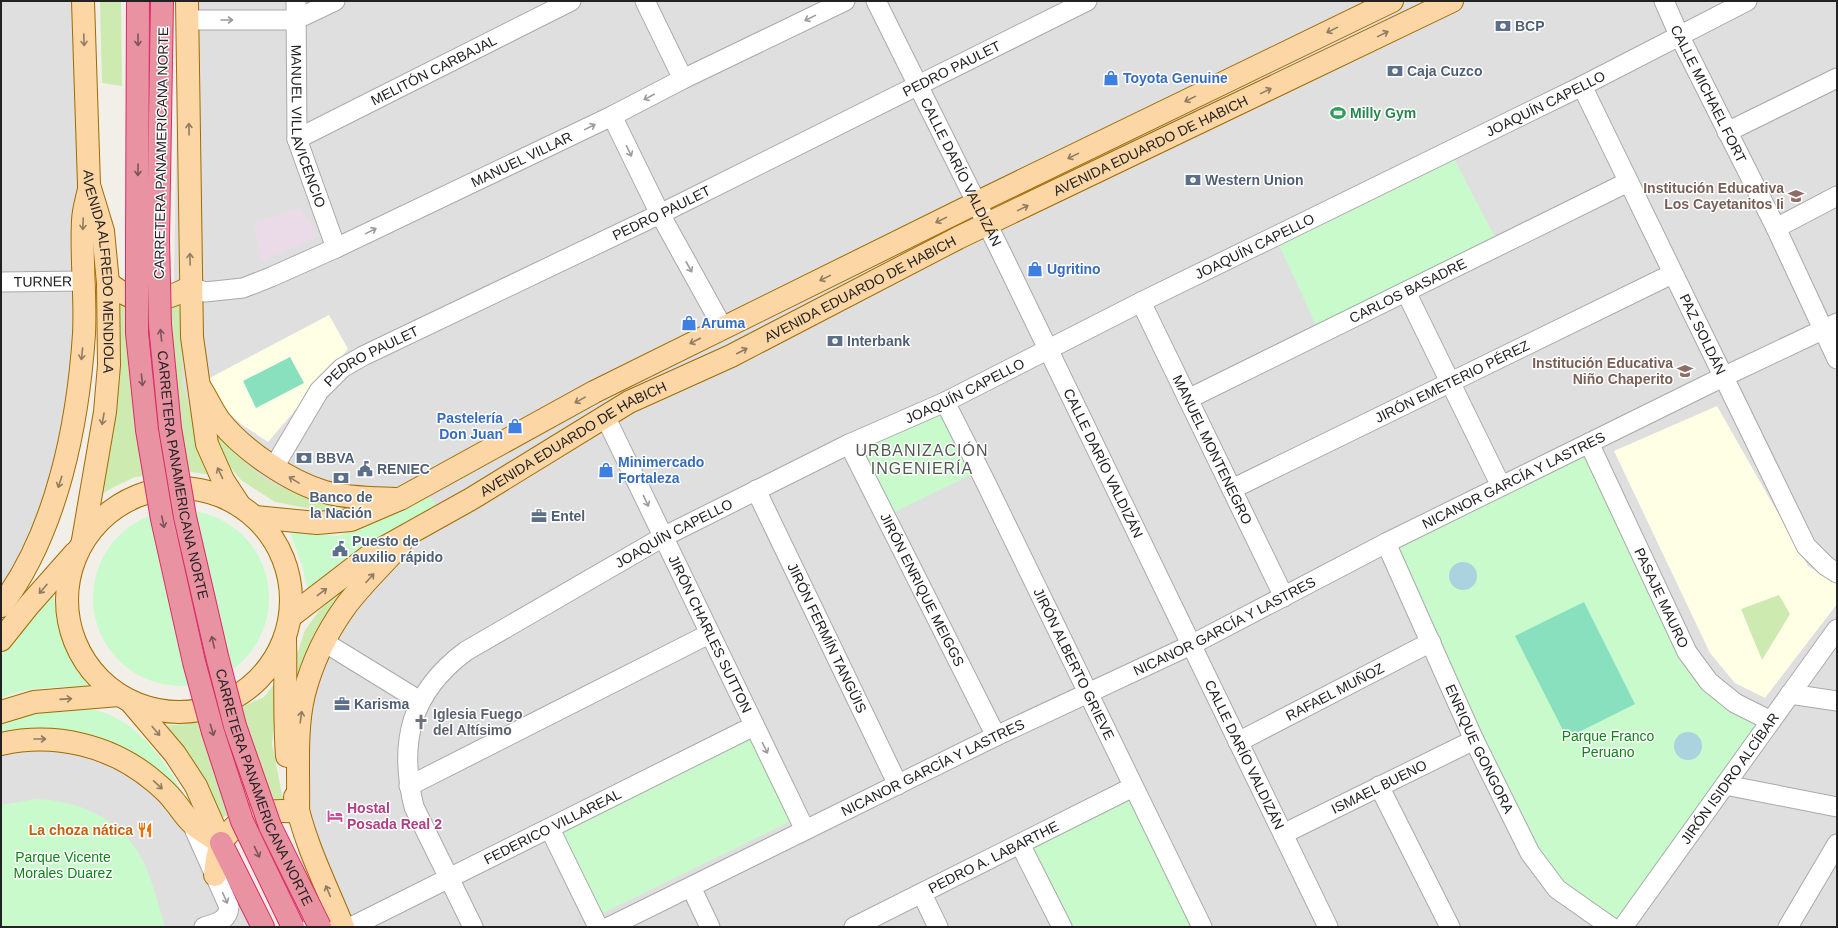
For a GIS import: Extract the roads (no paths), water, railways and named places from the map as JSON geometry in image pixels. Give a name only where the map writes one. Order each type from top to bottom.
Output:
[{"type":"highway","name":"CARRETERA PANAMERICANA NORTE","points":[[138,1],[137,332],[147,430],[162,519],[194,662],[213,732],[242,821],[293,927]]},
{"type":"highway","name":"CARRETERA PANAMERICANA NORTE","points":[[162,1],[158,240],[160,325],[170,428],[185,517],[216,656],[235,726],[270,826],[320,927]]},
{"type":"highway","points":[[221,843],[263,927]]},
{"type":"main road","name":"AVENIDA ALFREDO MENDIOLA","points":[[83,1],[89,186],[103,231],[108,283],[109,365],[105,412],[81,545],[71,571],[66,604],[73,639],[90,670],[109,689],[125,698]]},
{"type":"main road","name":"AVENIDA EDUARDO DE HABICH","points":[[247,511],[318,523],[351,520],[400,499],[594,392],[976,203],[1392,1]]},
{"type":"main road","name":"AVENIDA EDUARDO DE HABICH","points":[[291,616],[368,556],[456,507],[629,402],[731,356],[987,224],[1452,1]]},
{"type":"main road","points":[[1,712],[34,702],[125,698],[166,712],[204,710],[239,696],[267,671],[285,639],[291,616],[290,580],[278,545],[247,511],[223,480],[206,444],[192,337],[187,11]]},
{"type":"main road","points":[[1,606],[23,572],[40,538],[61,478],[74,423],[84,333],[82,220],[89,186]]},
{"type":"main road","points":[[108,283],[121,293],[134,299],[151,300],[168,298],[191,287]]},
{"type":"main road","points":[[197,382],[220,421],[244,445],[274,467],[301,484],[327,492],[360,497],[400,499]]},
{"type":"main road","points":[[438,478],[433,494],[436,500],[446,505],[456,507]]},
{"type":"main road","points":[[1,640],[107,514],[137,496],[172,488],[207,491],[247,511]]},
{"type":"main road","points":[[298,812],[300,725],[304,694],[324,642],[336,621],[356,593],[414,530]]},
{"type":"main road","points":[[285,639],[286,683],[284,723],[288,760],[298,812],[312,852],[343,927]]},
{"type":"main road","points":[[125,698],[179,760],[196,786],[221,843]]},
{"type":"main road","points":[[1,744],[35,739],[56,739],[82,744],[105,752],[132,766],[154,781],[173,799],[192,824],[221,843]]},
{"type":"main road","points":[[214,875],[221,843],[232,829],[246,818],[262,812],[280,810],[298,812]]},
{"type":"street","name":"MANUEL VILLAVICENCIO","points":[[296,1],[297,139],[336,248]]},
{"type":"street","points":[[187,11],[295,20],[335,1]]},
{"type":"street","name":"MELITÓN CARBAJAL","points":[[297,139],[571,1]]},
{"type":"street","points":[[645,1],[683,79]]},
{"type":"street","name":"MANUEL VILLAR","points":[[191,287],[205,292],[243,288],[336,248],[612,116],[683,79],[845,1]]},
{"type":"street","name":"CALLE DARÍO VALDIZÁN","points":[[876,1],[1048,348],[1328,927]]},
{"type":"street","name":"PEDRO PAULET","points":[[274,467],[319,391],[342,368],[363,356],[660,214],[1087,1]]},
{"type":"street","name":"CALLE MICHAEL FORT","points":[[1664,1],[1679,35],[1776,228],[1830,326],[1837,359]]},
{"type":"street","name":"JOAQUÍN CAPELLO","points":[[473,927],[414,807],[409,786],[407,765],[413,718],[420,701],[432,681],[447,664],[466,651],[663,537],[849,444],[945,402],[1048,348],[1582,86],[1747,1]]},
{"type":"street","points":[[1728,132],[1837,78]]},
{"type":"street","name":"PAZ SOLDÁN","points":[[1582,86],[1722,377],[1806,546],[1826,566],[1837,573]]},
{"type":"street","points":[[612,116],[660,214],[723,328]]},
{"type":"street","name":"CARLOS BASADRE","points":[[1188,399],[1628,182]]},
{"type":"street","points":[[1776,228],[1837,196]]},
{"type":"street","name":"JIRÓN EMETERIO PÉREZ","points":[[1232,489],[1672,274]]},
{"type":"street","name":"TURNER","points":[[1,282],[84,281]]},
{"type":"street","points":[[1406,292],[1501,486]]},
{"type":"street","name":"MANUEL MONTENEGRO","points":[[1141,302],[1284,597]]},
{"type":"street","name":"NICANOR GARCÍA Y LASTRES","points":[[609,927],[996,736],[1089,694],[1191,645],[1386,543],[1722,377],[1830,326]]},
{"type":"street","name":"JIRÓN ALBERTO GRIEVE","points":[[945,402],[1202,927]]},
{"type":"street","name":"JIRÓN CHARLES SUTTON","points":[[605,416],[805,830]]},
{"type":"street","name":"PASAJE MAURO","points":[[1589,443],[1687,652],[1709,682],[1735,703],[1771,721]]},
{"type":"street","name":"JIRÓN ENRIQUE MEIGGS","points":[[849,444],[996,736]]},
{"type":"street","name":"JIRÓN FERMÍN TANGÜIS","points":[[756,490],[898,785]]},
{"type":"street","name":"ENRIQUE GONGORA","points":[[1386,543],[1474,740],[1530,853],[1539,867],[1557,889],[1611,927]]},
{"type":"street","name":"JIRÓN ISIDRO ALCÍBAR","points":[[1623,927],[1837,629]]},
{"type":"street","points":[[409,786],[710,634]]},
{"type":"street","points":[[324,642],[420,701]]},
{"type":"street","name":"RAFAEL MUÑOZ","points":[[1238,742],[1431,642]]},
{"type":"street","points":[[1790,694],[1837,701]]},
{"type":"street","name":"FEDERICO VILLAREAL","points":[[351,927],[450,879],[754,726]]},
{"type":"street","name":"ISMAEL BUENO","points":[[1283,834],[1474,740]]},
{"type":"street","points":[[1725,785],[1837,807]]},
{"type":"street","points":[[1379,786],[1450,927]]},
{"type":"street","name":"PEDRO A. LABARTHE","points":[[854,927],[1133,787]]},
{"type":"street","points":[[192,824],[229,907],[228,914],[225,919],[204,927]]},
{"type":"street","points":[[550,829],[598,927]]},
{"type":"street","points":[[1020,844],[1062,927]]},
{"type":"street","points":[[1793,926],[1837,844]]},
{"type":"street","points":[[691,887],[710,927]]},
{"type":"street","points":[[922,894],[938,927]]},
{"type":"water","points":[[1463,562],[1473,566],[1477,576],[1473,586],[1463,590],[1453,586],[1449,576],[1453,566]]},
{"type":"water","points":[[1688,732],[1698,736],[1702,746],[1698,756],[1688,760],[1678,756],[1674,746],[1678,736]]},
{"type":"place","name":"BCP","points":[[1503,26]]},
{"type":"place","name":"Caja Cuzco","points":[[1395,71]]},
{"type":"place","name":"Toyota Genuine","points":[[1111,78]]},
{"type":"place","name":"Milly Gym","points":[[1338,113]]},
{"type":"place","name":"Western Union","points":[[1193,180]]},
{"type":"place","name":"Institución Educativa Los Cayetanitos Ii","points":[[1796,196]]},
{"type":"place","name":"Ugritino","points":[[1035,269]]},
{"type":"place","name":"Aruma","points":[[689,323]]},
{"type":"place","name":"Interbank","points":[[835,341]]},
{"type":"place","name":"Institución Educativa Niño Chaperito","points":[[1685,371]]},
{"type":"place","name":"Pastelería Don Juan","points":[[515,426]]},
{"type":"place","name":"BBVA","points":[[304,458]]},
{"type":"place","name":"RENIEC","points":[[365,469]]},
{"type":"place","name":"Minimercado Fortaleza","points":[[606,470]]},
{"type":"place","name":"Banco de la Nación","points":[[341,478]]},
{"type":"place","name":"Entel","points":[[539,516]]},
{"type":"place","name":"Puesto de auxilio rápido","points":[[340,549]]},
{"type":"place","name":"Karisma","points":[[342,704]]},
{"type":"place","name":"Iglesia Fuego del Altísimo","points":[[421,722]]},
{"type":"place","name":"Hostal Posada Real 2","points":[[335,816]]},
{"type":"place","name":"La choza nática","points":[[145,830]]},
{"type":"district","name":"URBANIZACIÓN INGENIERÍA","points":[[922,459]]},
{"type":"park label","name":"Parque Franco Peruano","points":[[1608,744]]},
{"type":"park label","name":"Parque Vicente Morales Duarez","points":[[63,866]]}]
